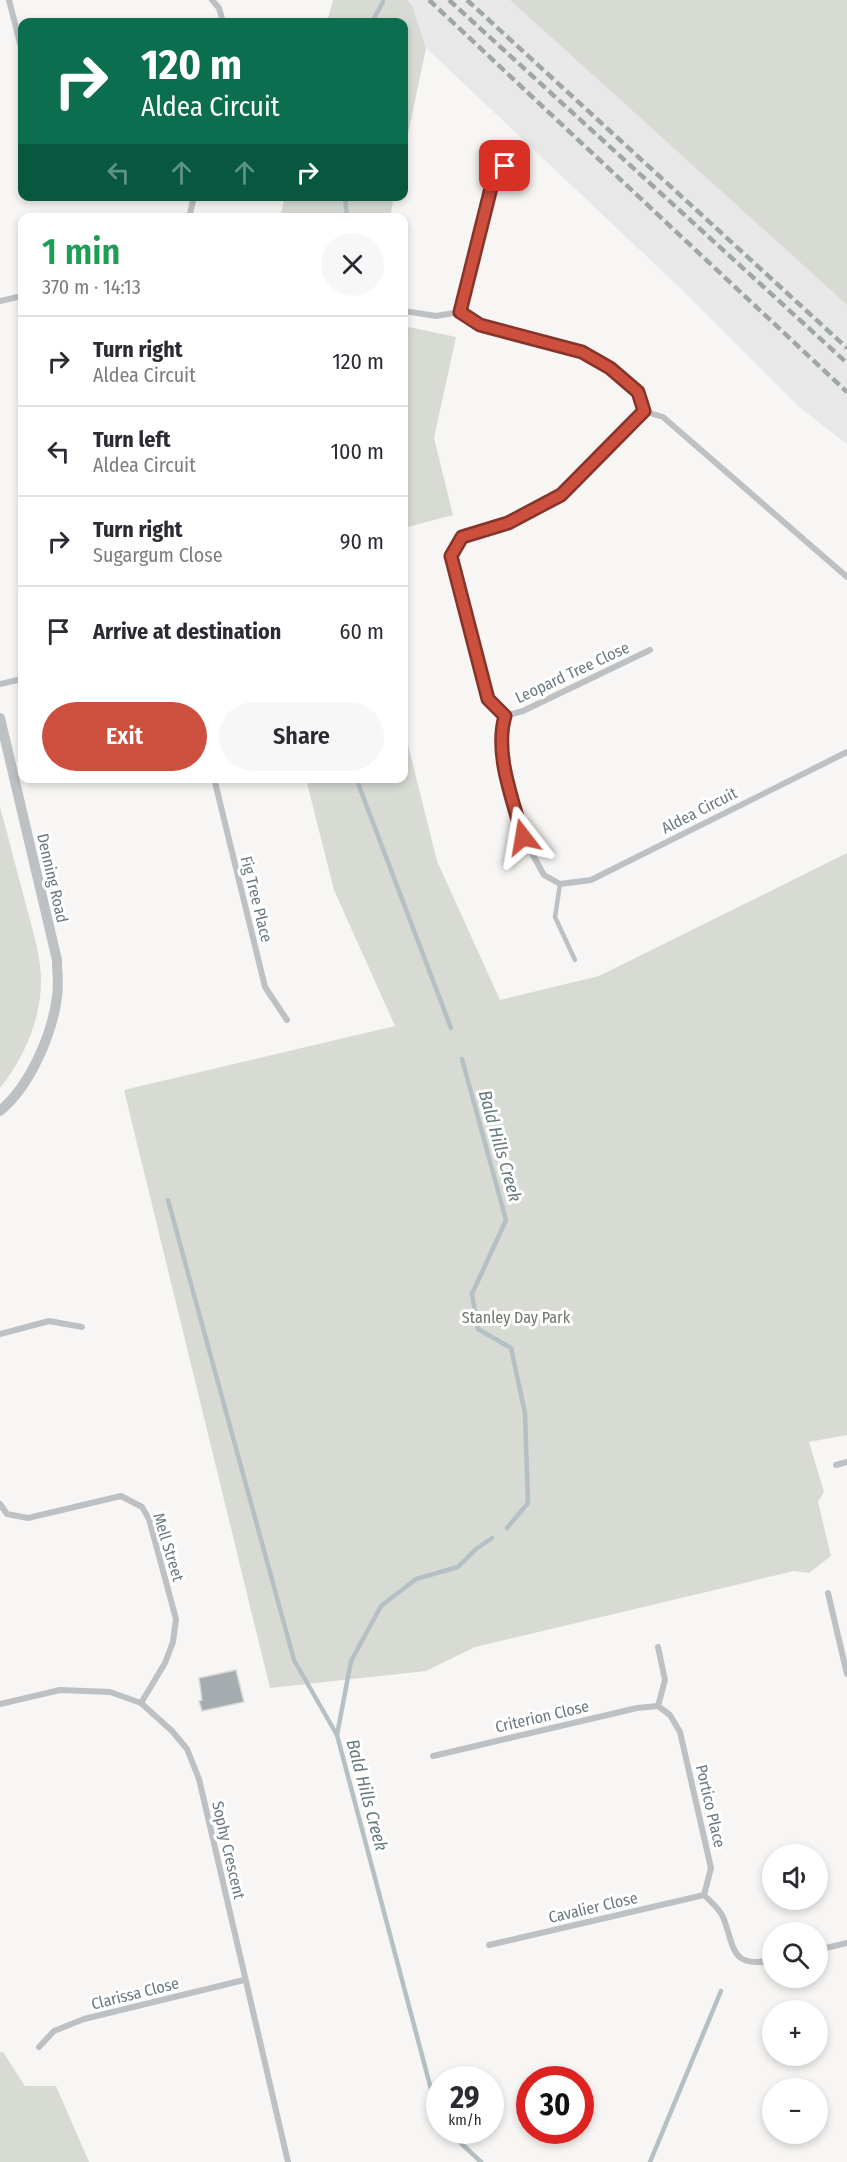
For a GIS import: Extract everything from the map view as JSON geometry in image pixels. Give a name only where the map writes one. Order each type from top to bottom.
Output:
[{"type":"street","points":[[9,0],[18,35]]},
{"type":"street","points":[[212,0],[219,8],[222,18]]},
{"type":"street","points":[[460,312],[492,184],[505,166]]},
{"type":"street","points":[[0,301],[18,297]]},
{"type":"street","points":[[408,312],[436,316],[460,312],[480,325],[582,352],[610,368],[638,392],[644,411]]},
{"type":"street","points":[[644,411],[663,417],[847,578]]},
{"type":"street","points":[[560,884],[544,875],[523,837],[500,747],[505,716],[488,699],[451,556],[462,537],[508,523],[561,495],[644,411]]},
{"type":"street","name":"Leopard Tree Close","points":[[505,716],[523,711],[650,650]]},
{"type":"street","points":[[0,684],[18,680]]},
{"type":"street","name":"Denning Road","points":[[0,717],[57,960],[57,997],[45,1046],[14,1099],[0,1111]]},
{"type":"street","name":"Aldea Circuit","points":[[560,884],[591,880],[847,752]]},
{"type":"street","name":"Fig Tree Place","points":[[215,783],[265,987],[287,1020]]},
{"type":"street","points":[[0,1334],[49,1321],[82,1327]]},
{"type":"street","points":[[836,1465],[847,1462]]},
{"type":"street","name":"Mell Street","points":[[0,1504],[7,1514],[28,1518],[121,1496],[142,1507],[149,1519],[176,1620],[173,1642],[165,1664],[141,1703]]},
{"type":"street","points":[[828,1593],[847,1674]]},
{"type":"street","points":[[658,1647],[665,1680],[658,1706]]},
{"type":"street","name":"Sophy Crescent","points":[[0,1704],[60,1690],[110,1692],[141,1703],[172,1731],[187,1749],[199,1779],[288,2162]]},
{"type":"street","name":"Criterion Close","points":[[433,1756],[638,1708],[658,1706]]},
{"type":"street","name":"Portico Place","points":[[658,1706],[670,1715],[680,1732],[711,1868],[704,1895]]},
{"type":"street","points":[[704,1895],[722,1915],[731,1945],[737,1954],[750,1962],[762,1961]]},
{"type":"street","name":"Cavalier Close","points":[[489,1945],[704,1895]]},
{"type":"street","points":[[828,1948],[847,1943]]},
{"type":"street","name":"Clarissa Close","points":[[39,2048],[54,2031],[84,2019],[244,1980]]},
{"type":"lane","points":[[560,884],[555,917],[575,960]]},
{"type":"shaded area","points":[[407,0],[510,0],[847,305],[847,444],[799,407],[677,285],[426,48],[412,5]]},
{"type":"green space","points":[[333,0],[407,0],[412,5],[426,48],[408,134],[408,18],[328,18]]},
{"type":"green space","points":[[510,0],[847,0],[847,305]]},
{"type":"green space","points":[[284,201],[393,201],[391,213],[281,213]]},
{"type":"green space","points":[[408,327],[456,337],[434,438],[453,515],[408,527]]},
{"type":"green space","name":"Stanley Day Park","points":[[408,745],[437,861],[500,1000],[599,976],[847,853],[847,1435],[809,1442],[824,1492],[818,1502],[831,1556],[809,1573],[794,1571],[475,1647],[426,1671],[270,1688],[124,1090],[395,1026],[334,890],[307,783],[408,783]]},
{"type":"green space","points":[[0,807],[39,959],[41,992],[30,1036],[17,1063],[0,1088]]},
{"type":"green space","points":[[0,2052],[3,2052],[25,2086],[56,2086],[89,2162],[0,2162]]},
{"type":"building","points":[[236,1670],[244,1702],[202,1711],[199,1701],[202,1700],[199,1678]]},
{"type":"waterway","name":"Bald Hills Creek","points":[[374,18],[383,2]]},
{"type":"waterway","name":"Bald Hills Creek","points":[[345,201],[347,213]]},
{"type":"waterway","name":"Bald Hills Creek","points":[[358,783],[451,1028]]},
{"type":"waterway","name":"Bald Hills Creek","points":[[462,1059],[506,1220],[472,1294],[478,1329],[511,1348],[525,1413],[528,1503],[507,1528]]},
{"type":"waterway","points":[[168,1200],[294,1660],[337,1735]]},
{"type":"waterway","name":"Bald Hills Creek","points":[[426,2070],[337,1735],[351,1661],[381,1606],[416,1579],[458,1567],[476,1549],[492,1538]]},
{"type":"waterway","points":[[650,2162],[721,1991]]},
{"type":"waterway","name":"Bald Hills Creek","points":[[462,2144],[481,2162]]},
{"type":"railway","points":[[429,0],[847,392]]},
{"type":"railway","points":[[449,0],[847,363]]},
{"type":"railway","points":[[467,0],[847,348]]},
{"type":"route","points":[[505,166],[492,184],[460,312],[480,325],[582,352],[610,368],[638,392],[644,411],[561,495],[508,523],[462,537],[451,556],[488,699],[505,716],[500,747],[523,837]]}]
